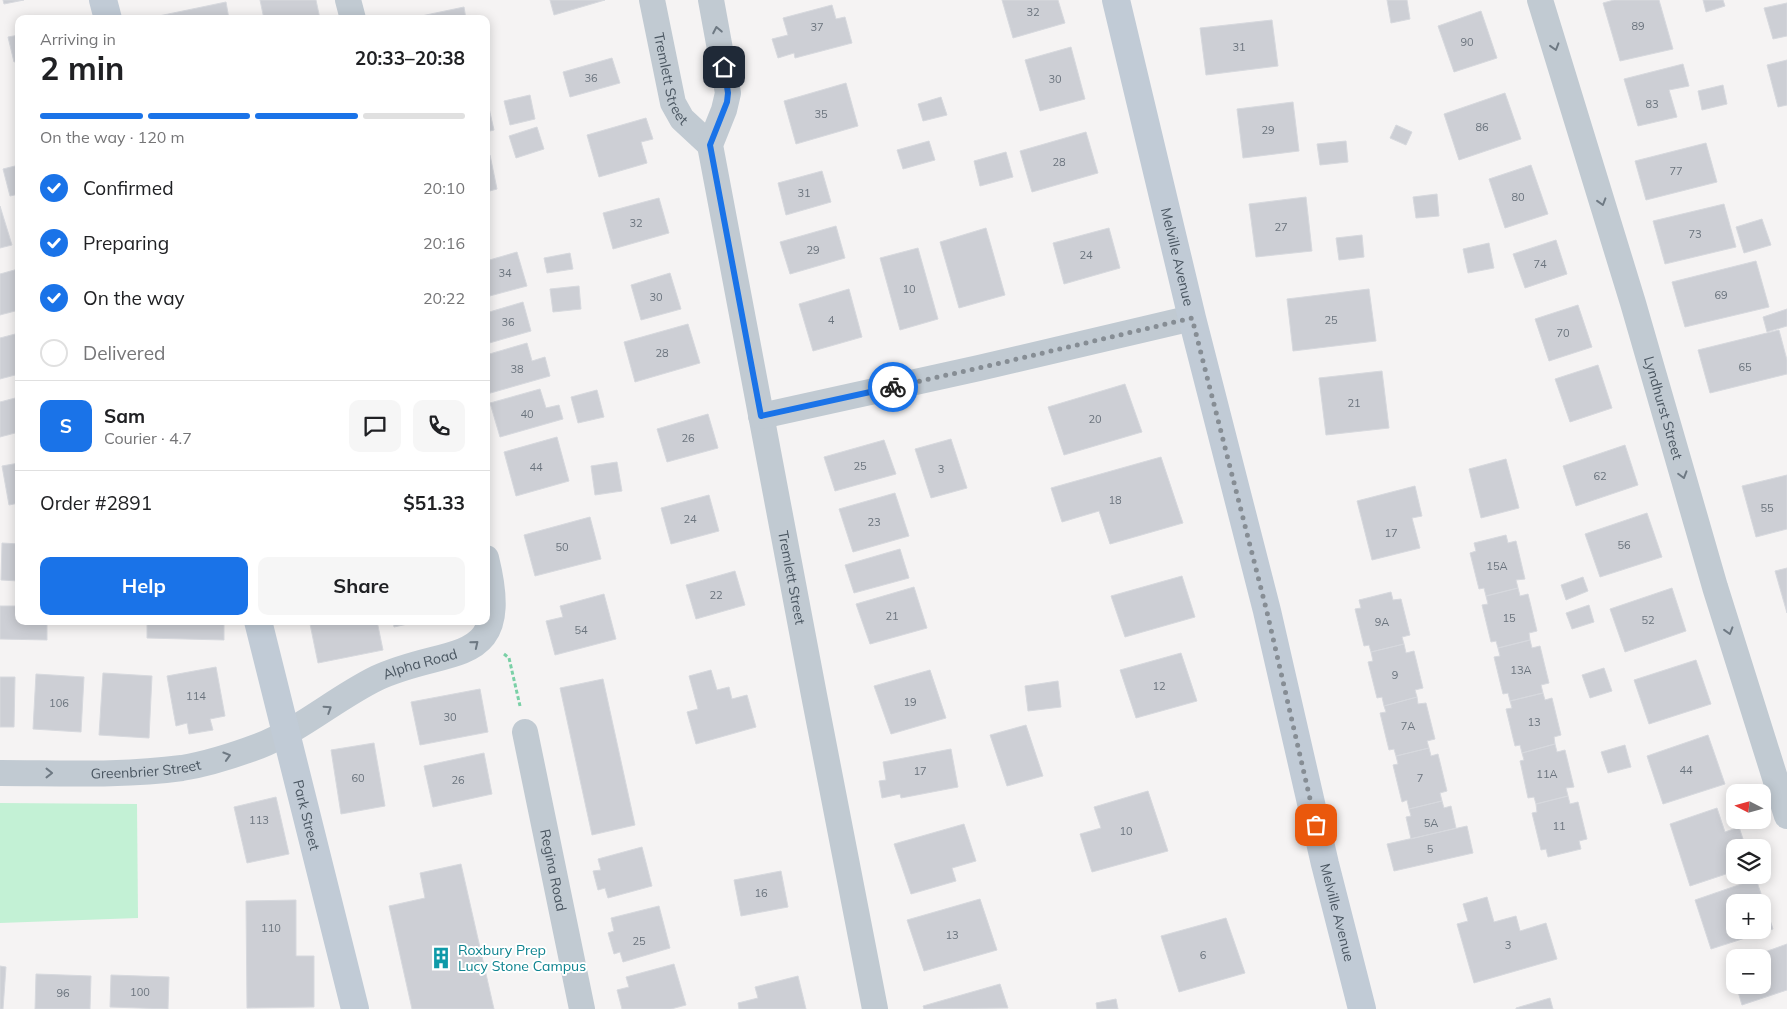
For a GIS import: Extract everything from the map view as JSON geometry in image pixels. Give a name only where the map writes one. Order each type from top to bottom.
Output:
[{"type":"street","points":[[103,0],[107,15]]},
{"type":"street","points":[[348,0],[352,15]]},
{"type":"street","name":"Tremlett Street","points":[[652,0],[673,104],[682,119],[710,145],[875,1009]]},
{"type":"street","points":[[710,145],[724,110],[728,93],[712,0]]},
{"type":"street","name":"Melville Avenue","points":[[1116,0],[1192,318],[1267,612],[1325,864],[1362,1009]]},
{"type":"street","name":"Lyndhurst Street","points":[[1540,0],[1633,303],[1715,587],[1787,816]]},
{"type":"street","points":[[761,416],[979,368],[1192,318]]},
{"type":"street","name":"Alpha Road","points":[[286,733],[373,680],[400,668],[457,654],[477,643],[490,628],[493,613],[490,574]]},
{"type":"street","name":"Park Street","points":[[259,625],[355,1009]]},
{"type":"street","name":"Regina Road","points":[[523,720],[582,1009]]},
{"type":"street","name":"Greenbrier Street","points":[[0,774],[112,774],[183,768],[250,748],[286,733]]},
{"type":"path","points":[[512,671],[523,720]]},
{"type":"green space","points":[[0,803],[137,804],[138,918],[0,923]]},
{"type":"building","points":[[3,0],[24,0],[4,4]]},
{"type":"building","points":[[260,0],[316,0],[319,15],[263,15]]},
{"type":"building","points":[[550,0],[605,0],[554,15]]},
{"type":"building","points":[[1002,0],[1058,0],[1065,23],[1013,38]]},
{"type":"building","points":[[1387,0],[1407,0],[1410,19],[1391,23]]},
{"type":"building","points":[[1614,0],[1659,0],[1673,49],[1620,61],[1603,3]]},
{"type":"building","points":[[1703,0],[1723,0],[1725,6],[1706,12]]},
{"type":"building","points":[[226,2],[228,15],[164,15]]},
{"type":"building","points":[[1787,3],[1787,36],[1773,39],[1764,8]]},
{"type":"building","points":[[832,5],[836,19],[845,17],[852,43],[795,58],[794,53],[778,58],[772,39],[788,35],[783,18]]},
{"type":"building","points":[[464,7],[465,15],[426,15]]},
{"type":"building","points":[[1481,11],[1497,58],[1454,72],[1438,26]]},
{"type":"building","points":[[1272,20],[1278,66],[1206,75],[1200,28]]},
{"type":"building","points":[[15,36],[15,62],[14,62],[8,37]]},
{"type":"building","points":[[1071,47],[1085,99],[1040,111],[1025,60]]},
{"type":"building","points":[[612,58],[620,83],[570,97],[563,72]]},
{"type":"building","points":[[1787,60],[1787,105],[1778,107],[1767,65]]},
{"type":"building","points":[[1683,64],[1689,86],[1669,90],[1677,117],[1638,126],[1624,79]]},
{"type":"building","points":[[846,83],[858,126],[796,144],[784,101]]},
{"type":"building","points":[[1723,85],[1727,104],[1702,110],[1698,91]]},
{"type":"building","points":[[1505,93],[1521,139],[1459,160],[1444,114]]},
{"type":"building","points":[[530,95],[535,119],[510,125],[504,101]]},
{"type":"building","points":[[941,97],[947,115],[923,121],[918,104]]},
{"type":"building","points":[[1293,102],[1299,151],[1243,158],[1237,109]]},
{"type":"building","points":[[490,112],[494,130],[490,131]]},
{"type":"building","points":[[646,118],[653,139],[641,142],[647,163],[599,177],[587,135]]},
{"type":"building","points":[[1396,125],[1412,132],[1406,145],[1390,138]]},
{"type":"building","points":[[537,127],[544,149],[516,158],[509,136]]},
{"type":"building","points":[[1086,132],[1098,173],[1032,192],[1020,151]]},
{"type":"building","points":[[929,141],[935,160],[903,169],[897,150]]},
{"type":"building","points":[[1346,141],[1348,162],[1320,165],[1317,144]]},
{"type":"building","points":[[1706,143],[1717,182],[1646,200],[1635,161]]},
{"type":"building","points":[[1006,152],[1013,177],[980,186],[974,161]]},
{"type":"building","points":[[490,155],[497,189],[490,191]]},
{"type":"building","points":[[1531,165],[1548,214],[1505,228],[1489,179]]},
{"type":"building","points":[[15,166],[15,195],[10,196],[3,169]]},
{"type":"building","points":[[822,171],[831,202],[786,215],[778,183]]},
{"type":"building","points":[[1437,194],[1439,216],[1416,218],[1413,197]]},
{"type":"building","points":[[1306,197],[1312,251],[1256,257],[1249,204]]},
{"type":"building","points":[[659,198],[669,233],[613,249],[603,213]]},
{"type":"building","points":[[1724,204],[1736,247],[1665,264],[1653,221]]},
{"type":"building","points":[[0,206],[12,245],[0,248]]},
{"type":"building","points":[[1762,219],[1771,245],[1744,253],[1736,227]]},
{"type":"building","points":[[836,226],[845,258],[790,274],[780,242]]},
{"type":"building","points":[[986,228],[1005,295],[959,308],[940,242]]},
{"type":"building","points":[[1109,228],[1120,268],[1064,284],[1053,243]]},
{"type":"building","points":[[1362,235],[1364,257],[1339,260],[1336,238]]},
{"type":"building","points":[[1556,240],[1567,274],[1525,288],[1513,254]]},
{"type":"building","points":[[1489,243],[1494,268],[1468,273],[1463,249]]},
{"type":"building","points":[[918,248],[938,319],[900,330],[880,258]]},
{"type":"building","points":[[517,252],[527,286],[490,296],[490,260]]},
{"type":"building","points":[[570,253],[573,269],[547,273],[544,258]]},
{"type":"building","points":[[1756,261],[1769,307],[1685,327],[1672,282]]},
{"type":"building","points":[[15,270],[15,311],[0,315],[0,274]]},
{"type":"building","points":[[670,273],[681,309],[641,320],[631,285]]},
{"type":"building","points":[[579,286],[581,309],[553,312],[550,289]]},
{"type":"building","points":[[849,289],[862,337],[813,351],[799,304]]},
{"type":"building","points":[[1369,289],[1376,341],[1293,351],[1287,299]]},
{"type":"building","points":[[523,302],[531,331],[490,343],[490,312]]},
{"type":"building","points":[[1578,305],[1592,347],[1549,361],[1535,319]]},
{"type":"building","points":[[1787,309],[1787,326],[1767,332],[1763,317]]},
{"type":"building","points":[[688,324],[700,363],[635,382],[624,342]]},
{"type":"building","points":[[1779,330],[1787,360],[1787,374],[1710,393],[1698,350]]},
{"type":"building","points":[[15,334],[15,375],[0,379],[0,338]]},
{"type":"building","points":[[527,343],[532,361],[545,357],[550,376],[490,393],[490,354]]},
{"type":"building","points":[[1598,365],[1612,408],[1570,422],[1555,379]]},
{"type":"building","points":[[1382,371],[1389,428],[1326,435],[1319,378]]},
{"type":"building","points":[[1125,384],[1142,432],[1064,455],[1048,407]]},
{"type":"building","points":[[540,389],[546,408],[559,405],[563,419],[500,437],[490,403]]},
{"type":"building","points":[[597,390],[604,417],[578,423],[571,397]]},
{"type":"building","points":[[15,398],[15,433],[0,437],[0,402]]},
{"type":"building","points":[[708,414],[718,448],[667,462],[657,429]]},
{"type":"building","points":[[557,437],[569,481],[516,496],[504,452]]},
{"type":"building","points":[[951,439],[967,488],[931,498],[915,449]]},
{"type":"building","points":[[884,440],[896,474],[835,491],[824,457]]},
{"type":"building","points":[[1625,445],[1638,485],[1576,506],[1563,466]]},
{"type":"building","points":[[1161,457],[1183,523],[1110,544],[1099,511],[1062,522],[1051,488]]},
{"type":"building","points":[[1506,459],[1519,508],[1481,518],[1469,469]]},
{"type":"building","points":[[617,462],[622,491],[595,495],[591,466]]},
{"type":"building","points":[[15,464],[15,504],[9,505],[2,466]]},
{"type":"building","points":[[1787,475],[1787,529],[1756,537],[1742,486]]},
{"type":"building","points":[[1415,486],[1422,516],[1412,518],[1420,548],[1372,560],[1357,501]]},
{"type":"building","points":[[895,493],[909,536],[853,552],[839,509]]},
{"type":"building","points":[[709,495],[719,531],[671,544],[661,508]]},
{"type":"building","points":[[1647,513],[1662,557],[1600,577],[1585,534]]},
{"type":"building","points":[[590,517],[601,559],[535,576],[524,535]]},
{"type":"building","points":[[1506,535],[1508,543],[1516,541],[1525,579],[1516,580],[1518,588],[1486,596],[1484,588],[1479,589],[1470,553],[1476,551],[1474,543]]},
{"type":"building","points":[[2,543],[15,544],[15,581],[1,580]]},
{"type":"building","points":[[900,549],[909,578],[854,593],[845,565]]},
{"type":"building","points":[[1787,568],[1787,613],[1775,571]]},
{"type":"building","points":[[735,571],[745,605],[696,619],[686,585]]},
{"type":"building","points":[[1182,576],[1195,617],[1125,637],[1111,596]]},
{"type":"building","points":[[1583,577],[1588,591],[1566,600],[1561,585]]},
{"type":"building","points":[[914,587],[927,628],[870,644],[856,604]]},
{"type":"building","points":[[1518,588],[1520,596],[1528,594],[1537,631],[1529,633],[1530,640],[1498,648],[1496,641],[1491,642],[1482,605],[1488,604],[1486,596]]},
{"type":"building","points":[[1672,588],[1686,631],[1625,652],[1610,609]]},
{"type":"building","points":[[1391,592],[1393,600],[1401,599],[1410,635],[1402,637],[1404,644],[1371,652],[1369,645],[1364,646],[1355,609],[1361,608],[1359,600]]},
{"type":"building","points":[[604,594],[616,639],[555,655],[546,621],[563,617],[560,606]]},
{"type":"building","points":[[1589,605],[1594,622],[1572,629],[1566,613]]},
{"type":"building","points":[[0,606],[15,606],[15,625],[47,625],[47,640],[0,639]]},
{"type":"building","points":[[147,625],[224,625],[224,640],[147,638]]},
{"type":"building","points":[[310,625],[378,625],[383,650],[318,663]]},
{"type":"building","points":[[1530,640],[1532,648],[1540,646],[1549,683],[1541,685],[1543,693],[1510,701],[1508,693],[1503,694],[1494,657],[1500,656],[1498,648]]},
{"type":"building","points":[[1404,644],[1406,653],[1414,651],[1423,688],[1415,690],[1417,697],[1384,706],[1382,697],[1377,698],[1368,662],[1373,661],[1371,652]]},
{"type":"building","points":[[1181,653],[1197,701],[1136,718],[1120,670]]},
{"type":"building","points":[[1696,660],[1711,704],[1649,724],[1634,680]]},
{"type":"building","points":[[216,667],[225,716],[210,719],[213,730],[189,734],[187,723],[176,726],[167,676]]},
{"type":"building","points":[[1604,668],[1612,691],[1590,698],[1582,675]]},
{"type":"building","points":[[711,670],[717,690],[729,687],[732,699],[747,695],[756,727],[696,744],[687,712],[698,709],[689,676]]},
{"type":"building","points":[[930,670],[946,718],[891,734],[874,686]]},
{"type":"building","points":[[103,673],[152,676],[149,738],[99,735]]},
{"type":"building","points":[[36,674],[84,677],[81,732],[33,729]]},
{"type":"building","points":[[0,677],[15,677],[14,727],[0,727]]},
{"type":"building","points":[[603,679],[635,825],[592,835],[560,688]]},
{"type":"building","points":[[1058,681],[1061,707],[1028,711],[1025,686]]},
{"type":"building","points":[[480,689],[488,732],[420,745],[411,702]]},
{"type":"building","points":[[1543,693],[1545,700],[1552,698],[1561,735],[1554,737],[1555,744],[1522,753],[1520,745],[1515,746],[1506,709],[1512,708],[1510,701]]},
{"type":"building","points":[[1417,697],[1418,704],[1426,703],[1435,739],[1427,741],[1429,748],[1396,756],[1394,749],[1389,750],[1380,713],[1386,712],[1384,706]]},
{"type":"building","points":[[1026,725],[1043,776],[1007,786],[990,735]]},
{"type":"building","points":[[1708,735],[1725,784],[1663,804],[1647,756]]},
{"type":"building","points":[[374,743],[385,806],[341,814],[331,750]]},
{"type":"building","points":[[1555,744],[1557,752],[1565,750],[1574,787],[1566,788],[1568,796],[1536,804],[1534,797],[1528,798],[1520,761],[1524,760],[1522,753]]},
{"type":"building","points":[[1625,745],[1631,767],[1608,773],[1601,752]]},
{"type":"building","points":[[1429,748],[1431,756],[1438,754],[1447,791],[1440,793],[1442,801],[1409,809],[1407,800],[1402,802],[1393,765],[1398,764],[1396,756]]},
{"type":"building","points":[[951,749],[958,787],[901,798],[900,794],[882,798],[879,781],[886,780],[883,762]]},
{"type":"building","points":[[484,753],[492,794],[433,807],[424,766]]},
{"type":"building","points":[[1148,791],[1168,851],[1092,872],[1080,834],[1101,828],[1094,807]]},
{"type":"building","points":[[1568,796],[1570,804],[1578,802],[1587,839],[1579,841],[1581,849],[1548,857],[1546,849],[1541,850],[1532,813],[1537,812],[1536,804]]},
{"type":"building","points":[[276,797],[289,854],[247,863],[234,807]]},
{"type":"building","points":[[1442,801],[1444,808],[1451,806],[1456,828],[1411,839],[1406,817],[1411,816],[1409,809]]},
{"type":"building","points":[[1717,808],[1725,832],[1740,829],[1743,839],[1726,839],[1726,874],[1690,886],[1670,824]]},
{"type":"building","points":[[964,824],[976,861],[952,868],[956,881],[911,894],[894,844]]},
{"type":"building","points":[[1467,826],[1473,853],[1394,871],[1387,844]]},
{"type":"building","points":[[642,847],[652,886],[608,898],[605,888],[598,890],[593,871],[601,870],[598,859]]},
{"type":"building","name":"Roxbury Prep Lucy Stone Campus","points":[[461,864],[494,1009],[412,1009],[389,906],[425,898],[420,873]]},
{"type":"building","points":[[781,871],[788,907],[741,916],[734,880]]},
{"type":"building","points":[[1741,884],[1758,884],[1761,894],[1726,894],[1726,939],[1742,939],[1711,949],[1695,900]]},
{"type":"building","points":[[1487,897],[1494,922],[1516,916],[1520,931],[1546,923],[1557,959],[1474,983],[1457,924],[1468,921],[1463,904]]},
{"type":"building","points":[[980,899],[997,950],[924,971],[907,920]]},
{"type":"building","points":[[296,900],[296,956],[314,956],[314,1007],[247,1008],[246,901]]},
{"type":"building","points":[[659,906],[670,948],[623,962],[620,952],[614,954],[608,933],[614,931],[611,918]]},
{"type":"building","points":[[1226,918],[1245,973],[1179,992],[1161,936]]},
{"type":"building","points":[[1787,944],[1787,990],[1742,1005],[1739,994],[1771,994],[1771,950]]},
{"type":"building","points":[[674,964],[686,1005],[671,1009],[622,1009],[617,990],[629,987],[626,977]]},
{"type":"building","points":[[0,966],[6,967],[3,1009],[0,1009]]},
{"type":"building","points":[[36,974],[91,976],[90,1009],[35,1009]]},
{"type":"building","points":[[111,975],[169,977],[168,1009],[110,1007]]},
{"type":"building","points":[[798,976],[806,1009],[739,1009],[738,1003],[758,998],[755,987]]},
{"type":"building","points":[[1000,984],[1008,1008],[924,1009],[923,1006]]},
{"type":"building","points":[[1550,998],[1553,1009],[1516,1009],[1516,1008]]},
{"type":"building","points":[[1116,999],[1118,1009],[1097,1009],[1096,1003]]},
{"type":"way so far","points":[[893,387],[1192,318],[1267,612],[1316,825]]},
{"type":"place","name":"Roxbury Prep Lucy Stone Campus","points":[[441,958]]},
{"type":"route","points":[[724,67],[728,93],[727,102],[710,145],[761,416],[893,387]]}]
